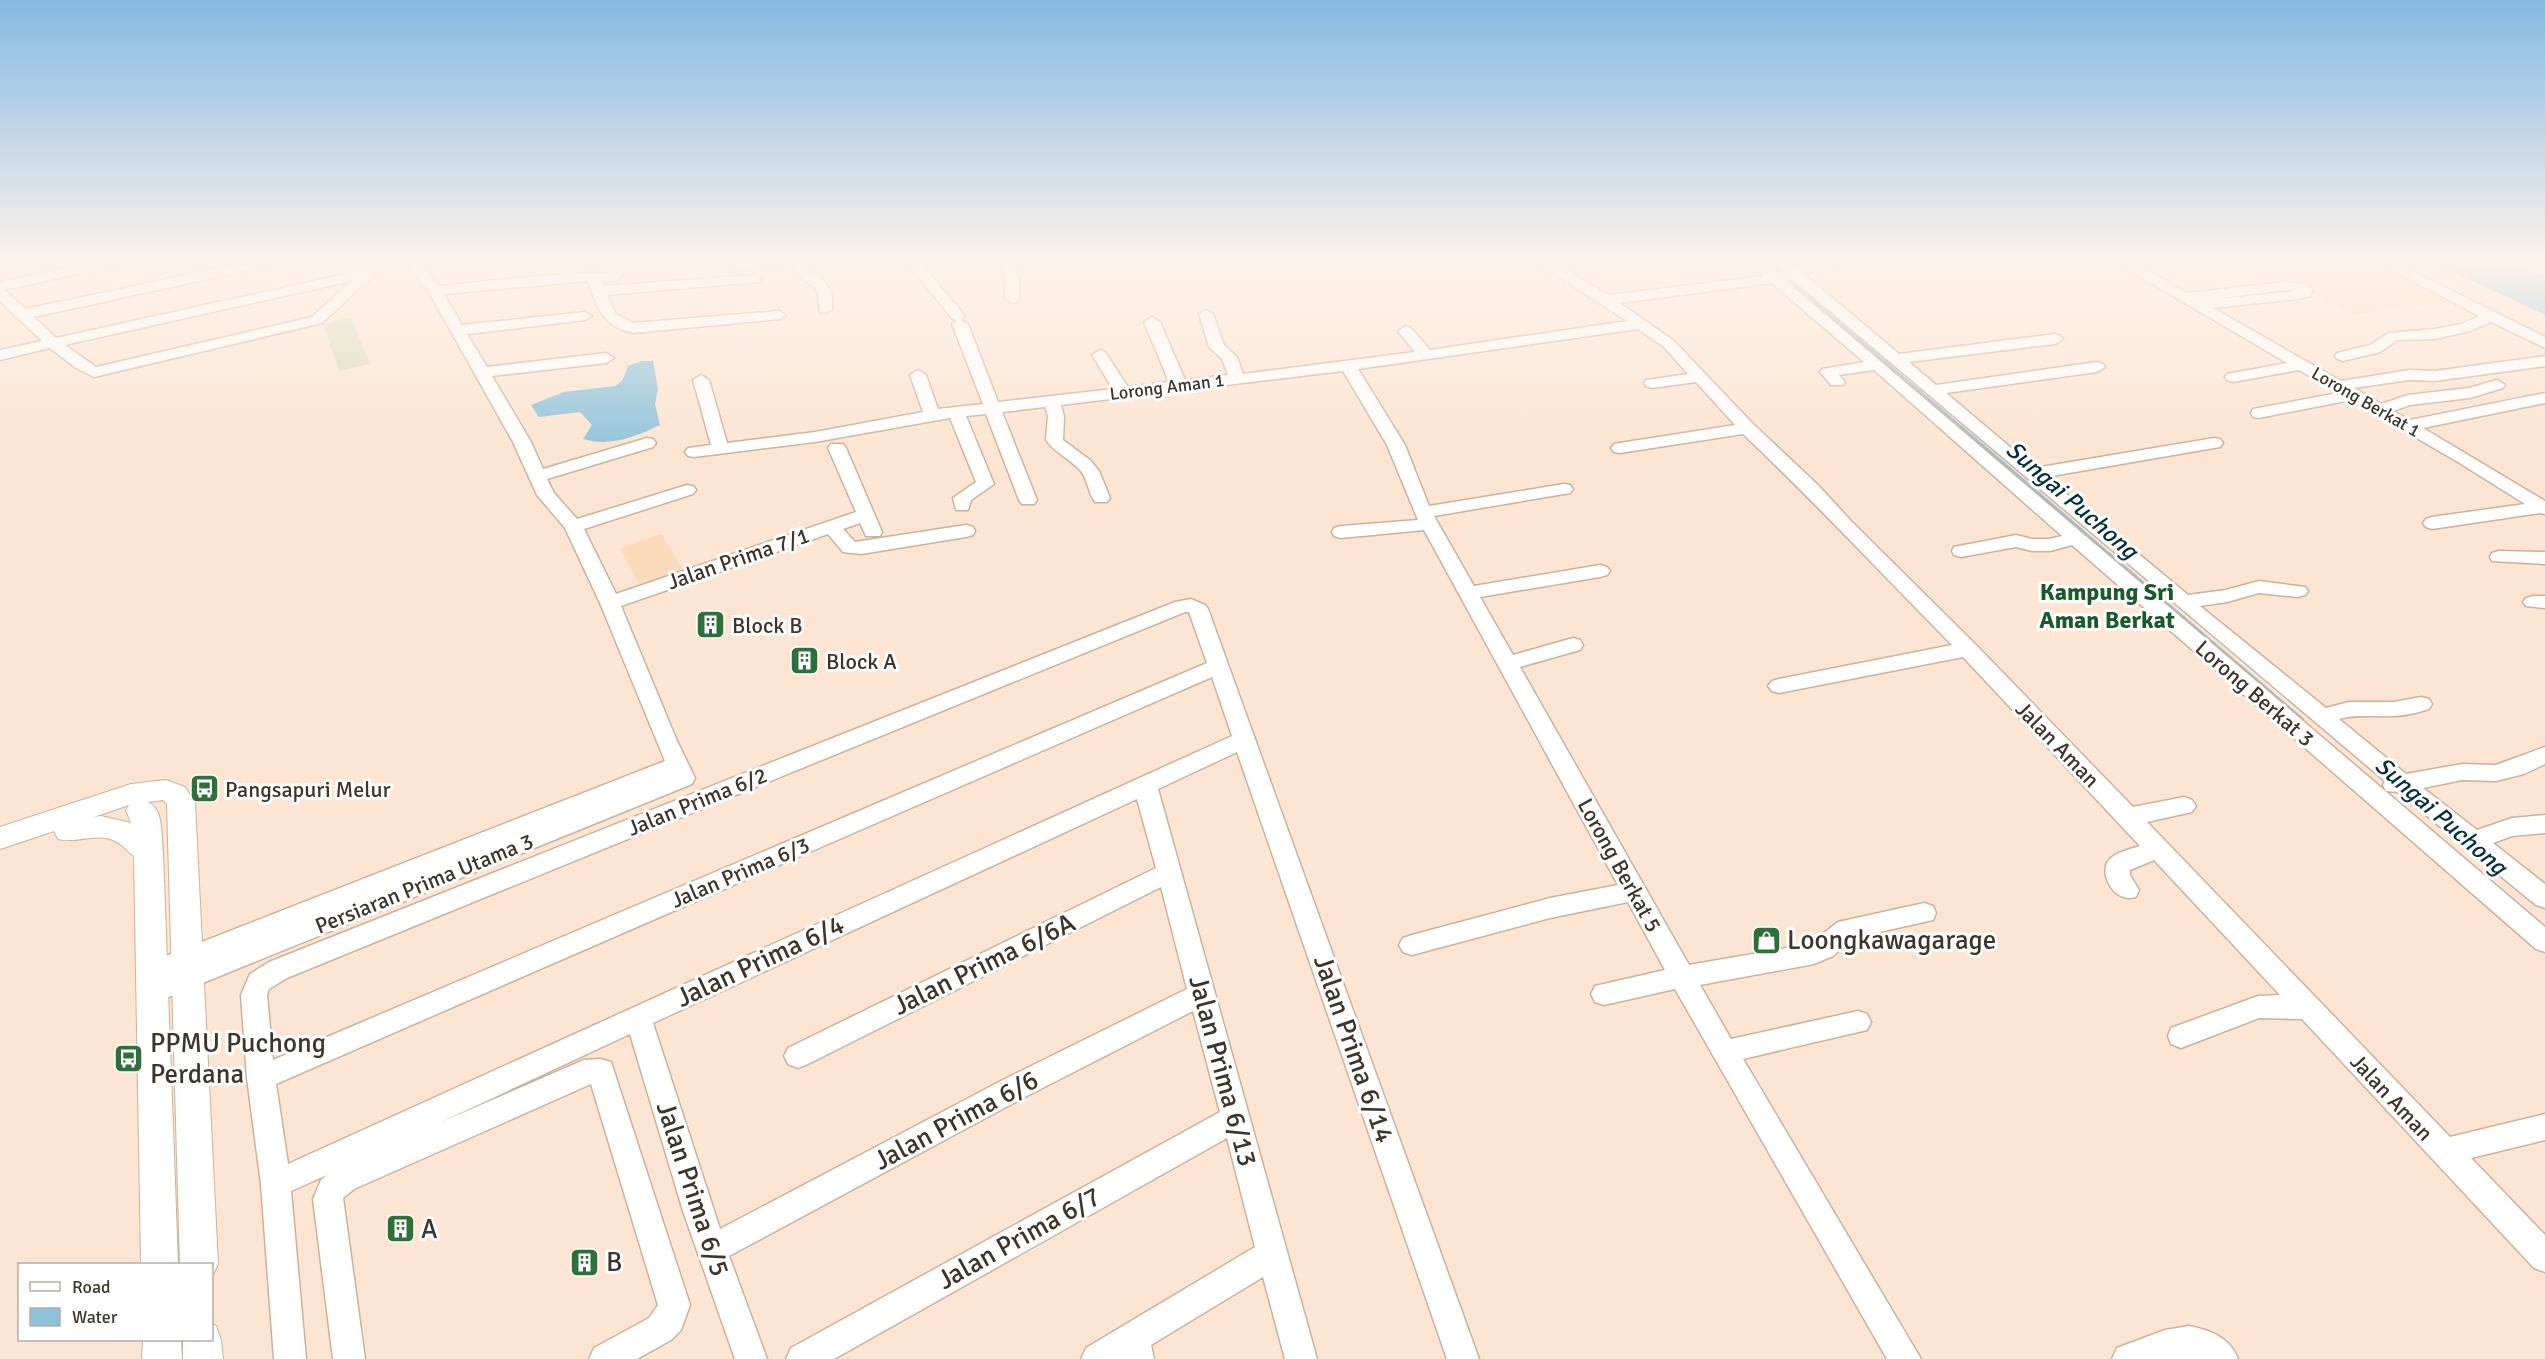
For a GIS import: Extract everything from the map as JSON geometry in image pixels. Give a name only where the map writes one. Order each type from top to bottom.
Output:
[{"type":"main road","points":[[68,831],[122,812],[140,810],[166,790]]},
{"type":"main road","points":[[5,844],[131,794],[166,790],[175,794],[181,803],[199,1263]]},
{"type":"main road","points":[[140,810],[144,812],[146,818],[148,852],[160,1263]]},
{"type":"main road","points":[[5,844],[100,827],[124,832],[148,852]]},
{"type":"main road","points":[[162,1341],[162,1359]]},
{"type":"main road","points":[[202,1341],[203,1359]]},
{"type":"street","points":[[36,325],[72,359],[98,372],[296,325]]},
{"type":"street","points":[[0,355],[132,325]]},
{"type":"street","points":[[455,325],[522,442],[546,495],[573,526],[610,603],[666,741],[681,772]]},
{"type":"street","points":[[458,330],[500,325]]},
{"type":"street","points":[[619,325],[633,328],[662,325]]},
{"type":"street","points":[[961,325],[1028,500]]},
{"type":"street","points":[[1153,325],[1179,386]]},
{"type":"street","points":[[1210,325],[1217,347],[1229,357],[1237,379]]},
{"type":"street","name":"Lorong Aman 1","points":[[694,452],[815,437],[932,415],[1348,366],[1631,325]]},
{"type":"street","name":"Jalan Aman","points":[[1643,325],[1669,344],[1747,428],[1812,489],[1844,525],[1968,649],[2545,1257]]},
{"type":"street","name":"Lorong Berkat 3","points":[[1844,325],[1886,362],[1962,437],[2124,580],[2385,787],[2545,942]]},
{"type":"street","name":"Lorong Berkat 1","points":[[2232,325],[2464,458],[2544,508]]},
{"type":"street","points":[[2343,356],[2375,348],[2394,336],[2436,334],[2471,325]]},
{"type":"street","points":[[2510,325],[2545,343]]},
{"type":"street","points":[[1406,331],[1426,355]]},
{"type":"street","points":[[1837,382],[1828,372],[2055,339]]},
{"type":"street","points":[[1100,355],[1123,392]]},
{"type":"street","points":[[482,372],[606,358]]},
{"type":"street","points":[[2337,386],[2409,375],[2435,376],[2545,361]]},
{"type":"street","points":[[1886,362],[1932,390],[2322,717],[2385,787],[2474,842],[2545,898]]},
{"type":"street","points":[[2233,377],[2301,365]]},
{"type":"street","name":"Lorong Berkat 5","points":[[1348,366],[1396,445],[1427,518],[1724,1052],[1905,1359]]},
{"type":"street","points":[[1932,390],[2097,367]]},
{"type":"street","points":[[2518,376],[2545,374]]},
{"type":"street","points":[[918,375],[932,415]]},
{"type":"street","points":[[1652,383],[1698,377]]},
{"type":"street","points":[[701,380],[708,397],[720,448]]},
{"type":"street","points":[[2379,410],[2408,400],[2470,393],[2497,385]]},
{"type":"street","points":[[2259,413],[2352,394]]},
{"type":"street","points":[[2408,426],[2545,398]]},
{"type":"street","points":[[1052,401],[1056,416],[1054,440],[1060,448],[1084,464],[1093,476],[1101,498]]},
{"type":"street","points":[[956,412],[985,484],[962,498],[962,506]]},
{"type":"street","points":[[1620,448],[1747,428]]},
{"type":"street","points":[[1962,437],[1984,434]]},
{"type":"street","points":[[538,476],[647,443]]},
{"type":"street","points":[[2001,471],[2030,471],[2214,443]]},
{"type":"street","name":"Jalan Prima 7/1","points":[[610,603],[830,526],[869,523],[837,448]]},
{"type":"street","points":[[1341,532],[1427,518],[1564,489]]},
{"type":"street","points":[[573,526],[687,490]]},
{"type":"street","points":[[2432,523],[2544,508]]},
{"type":"street","points":[[830,526],[850,548],[966,531]]},
{"type":"street","points":[[1960,551],[2016,541],[2031,545],[2050,545],[2075,538]]},
{"type":"street","points":[[2499,557],[2545,558]]},
{"type":"street","points":[[1469,593],[1600,571]]},
{"type":"street","points":[[2124,580],[2152,576]]},
{"type":"street","points":[[2184,602],[2207,600],[2259,587],[2298,591]]},
{"type":"street","name":"Jalan Prima 6/2","points":[[290,1359],[276,1184],[261,1078],[254,995],[259,982],[278,970],[1182,606],[1191,605],[1198,609],[1244,740]]},
{"type":"street","points":[[1508,664],[1573,645]]},
{"type":"street","points":[[1779,686],[1968,649]]},
{"type":"street","name":"Jalan Prima 6/3","points":[[261,1078],[1219,666]]},
{"type":"street","points":[[2322,717],[2349,709],[2394,709],[2421,704]]},
{"type":"street","name":"Jalan Prima 6/4","points":[[276,1184],[1244,740]]},
{"type":"street","name":"Jalan Prima 6/14","points":[[1244,740],[1463,1359]]},
{"type":"street","points":[[627,784],[645,769],[666,741]]},
{"type":"street","points":[[2385,787],[2462,772],[2496,773],[2516,768],[2545,755]]},
{"type":"street","name":"Persiaran Prima Utama 3","points":[[187,969],[627,784],[681,772]]},
{"type":"street","name":"Persiaran Prima Utama 3","points":[[152,983],[681,772]]},
{"type":"street","name":"Jalan Prima 6/13","points":[[1145,784],[1301,1359]]},
{"type":"street","points":[[2128,817],[2184,806]]},
{"type":"street","points":[[2474,842],[2512,826],[2545,824]]},
{"type":"street","points":[[2127,890],[2118,877],[2118,866],[2127,860],[2159,849]]},
{"type":"street","name":"Jalan Prima 6/6A","points":[[798,1056],[1169,872]]},
{"type":"street","points":[[1412,945],[1550,908],[1634,891]]},
{"type":"street","points":[[1604,994],[1682,977],[1814,954],[1827,948],[1839,932],[1847,929],[1924,913]]},
{"type":"street","name":"Jalan Prima 6/6","points":[[712,1249],[1011,1090],[1202,994]]},
{"type":"street","points":[[2181,1036],[2258,1007],[2292,1006],[2310,1009]]},
{"type":"street","name":"Jalan Prima 6/5","points":[[638,1017],[712,1249],[751,1359]]},
{"type":"street","points":[[1724,1052],[1858,1022]]},
{"type":"street","points":[[349,1359],[328,1199],[331,1190],[344,1179],[551,1086],[584,1072],[601,1071],[674,1305],[670,1319],[660,1329],[605,1359]]},
{"type":"street","name":"Jalan Prima 6/7","points":[[802,1359],[1237,1117]]},
{"type":"street","points":[[2443,1152],[2545,1127]]},
{"type":"street","points":[[1097,1359],[1135,1348],[1271,1255]]},
{"type":"street","points":[[2128,1359],[2185,1340],[2199,1342],[2216,1352],[2222,1359]]},
{"type":"shaded area","points":[[662,534],[685,574],[642,589],[620,548]]},
{"type":"green space","points":[[323,325],[354,325],[370,364],[339,371]]},
{"type":"water","points":[[641,361],[653,361],[658,389],[655,404],[660,425],[641,433],[613,441],[583,439],[592,425],[580,412],[539,417],[531,405],[564,392],[615,386],[622,381],[628,366]]},
{"type":"waterway","name":"Sungai Puchong","points":[[1841,325],[2083,532]]},
{"type":"waterway","name":"Sungai Puchong","points":[[2081,531],[2302,720]]},
{"type":"place","name":"Block B","points":[[711,625]]},
{"type":"place","name":"Block A","points":[[805,661]]},
{"type":"place","name":"Pangsapuri Melur","points":[[204,789]]},
{"type":"place","name":"Loongkawagarage","points":[[1766,940]]},
{"type":"place","name":"PPMU Puchong Perdana","points":[[129,1059]]},
{"type":"place","name":"A","points":[[400,1229]]},
{"type":"place","name":"B","points":[[585,1262]]},
{"type":"district","name":"Kampung Sri Aman Berkat","points":[[2107,606]]}]
